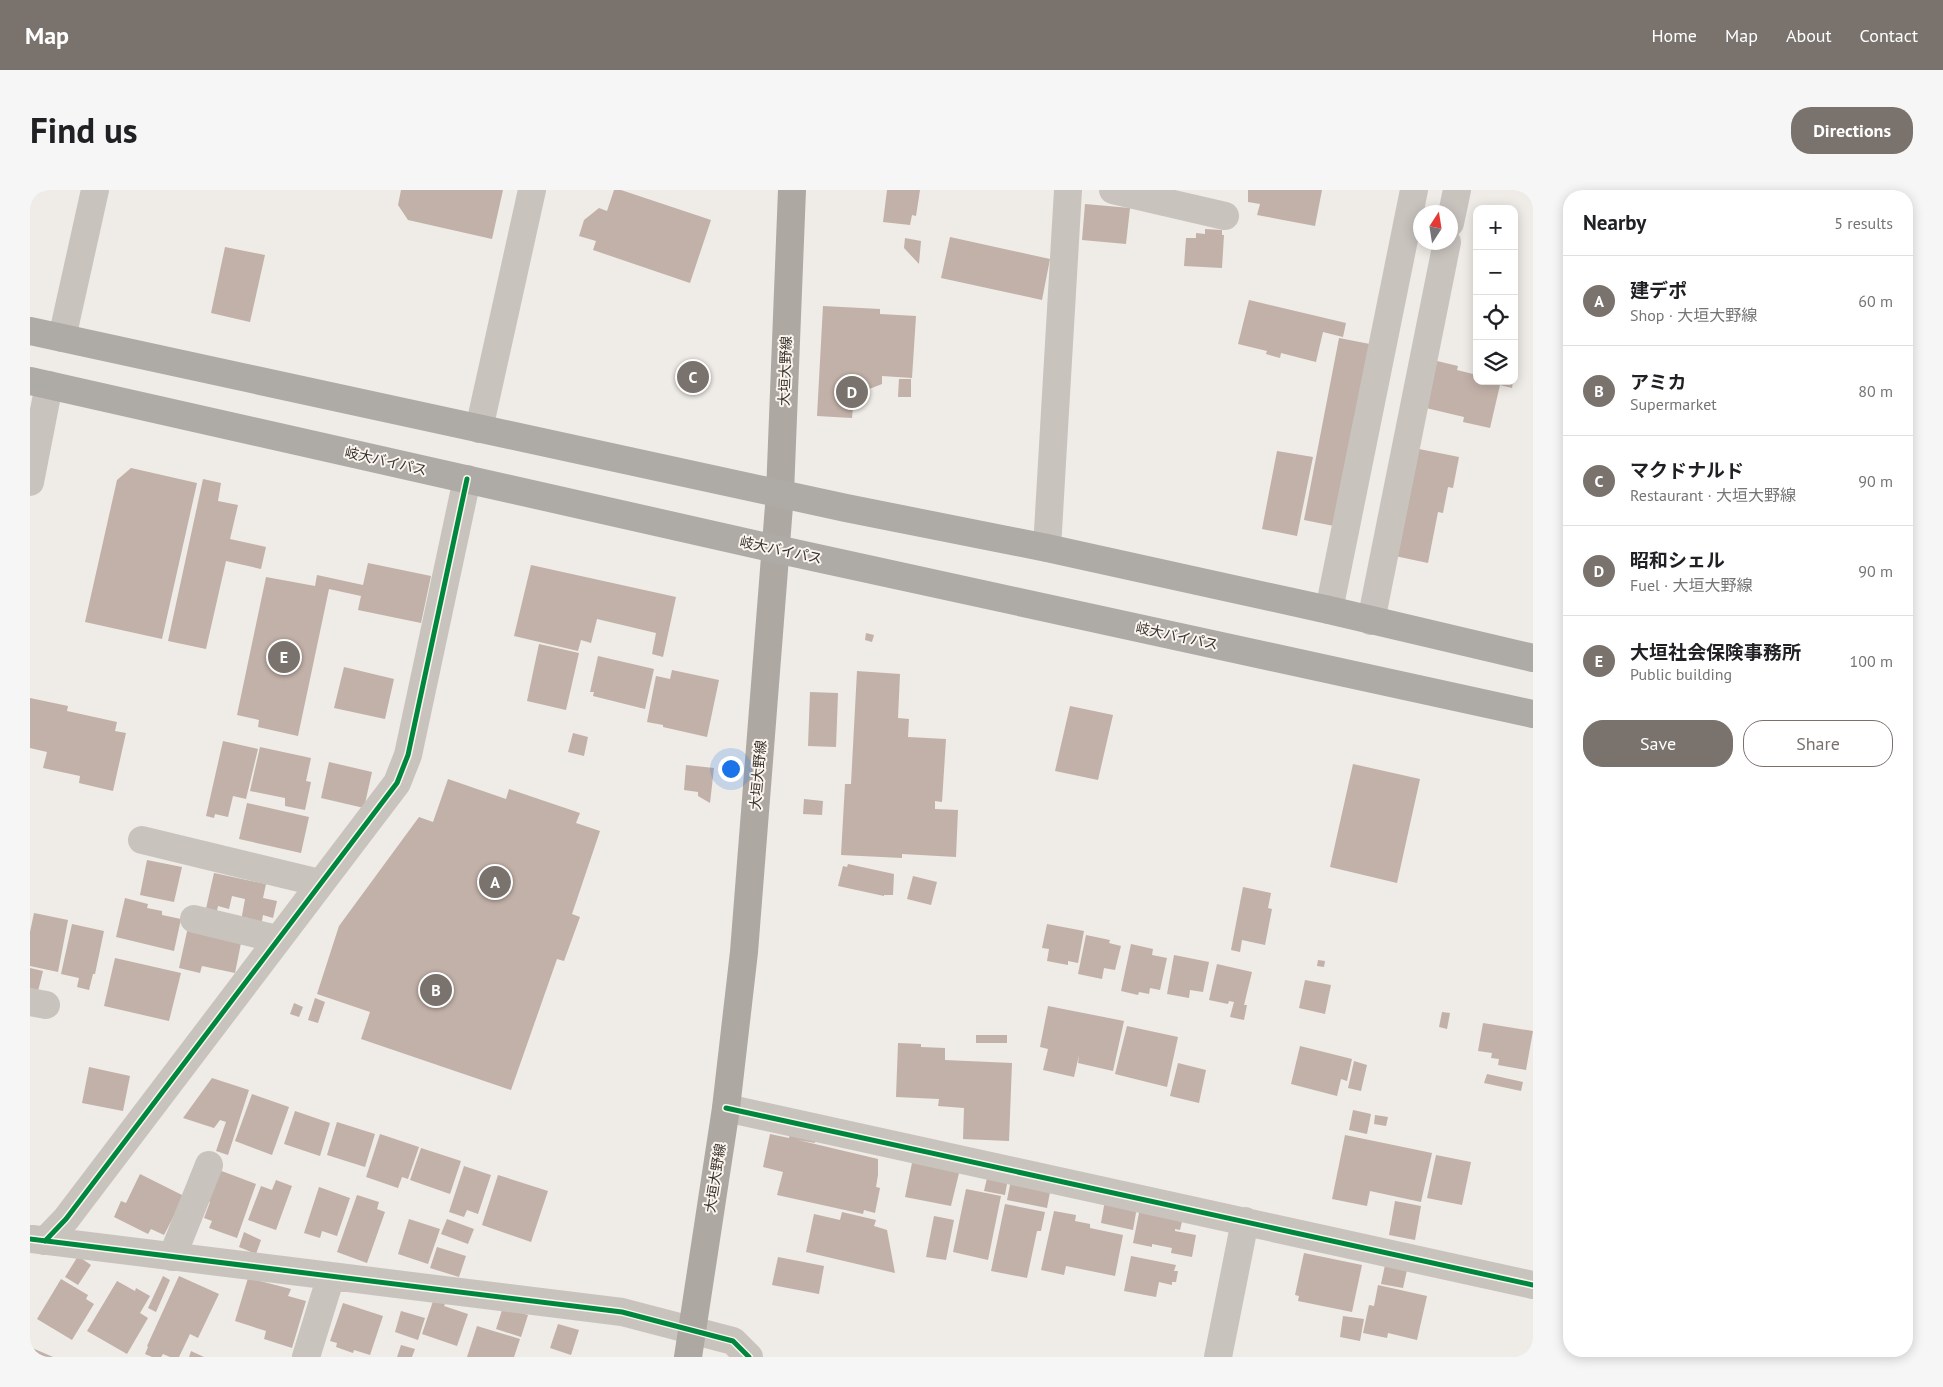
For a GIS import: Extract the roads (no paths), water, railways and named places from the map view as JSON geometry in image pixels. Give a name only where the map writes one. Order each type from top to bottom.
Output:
[{"type":"highway","points":[[30,331],[780,494],[1046,548],[1329,610],[1533,658]]},
{"type":"highway","name":"岐大バイパス","points":[[40,383],[776,549],[1533,714]]},
{"type":"main road","name":"大垣大野線","points":[[690,1344],[726,1108],[744,942],[780,494],[792,190]]},
{"type":"street","points":[[62,338],[95,190]]},
{"type":"street","points":[[480,429],[532,190]]},
{"type":"street","points":[[1046,548],[1068,190]]},
{"type":"street","points":[[1113,190],[1225,216]]},
{"type":"street","points":[[1329,610],[1414,190]]},
{"type":"street","points":[[1454,205],[1457,190]]},
{"type":"street","points":[[1371,621],[1445,250]]},
{"type":"street","points":[[30,482],[40,383]]},
{"type":"street","points":[[38,1240],[66,1218],[397,783],[408,755],[467,479]]},
{"type":"street","points":[[142,840],[320,883]]},
{"type":"street","points":[[194,920],[277,939]]},
{"type":"street","points":[[726,1108],[750,1115],[1533,1285]]},
{"type":"street","points":[[172,1257],[209,1165]]},
{"type":"street","points":[[1218,1357],[1245,1221]]},
{"type":"street","points":[[38,1240],[622,1312],[690,1344],[733,1341],[749,1357]]},
{"type":"street","points":[[306,1357],[331,1276]]},
{"type":"place","name":"マクドナルド","points":[[693,377]]},
{"type":"place","name":"昭和シェル","points":[[852,392]]},
{"type":"place","name":"大垣社会保険事務所","points":[[284,657]]},
{"type":"place","name":"建デポ","points":[[495,882]]},
{"type":"place","name":"アミカ","points":[[436,990]]}]
